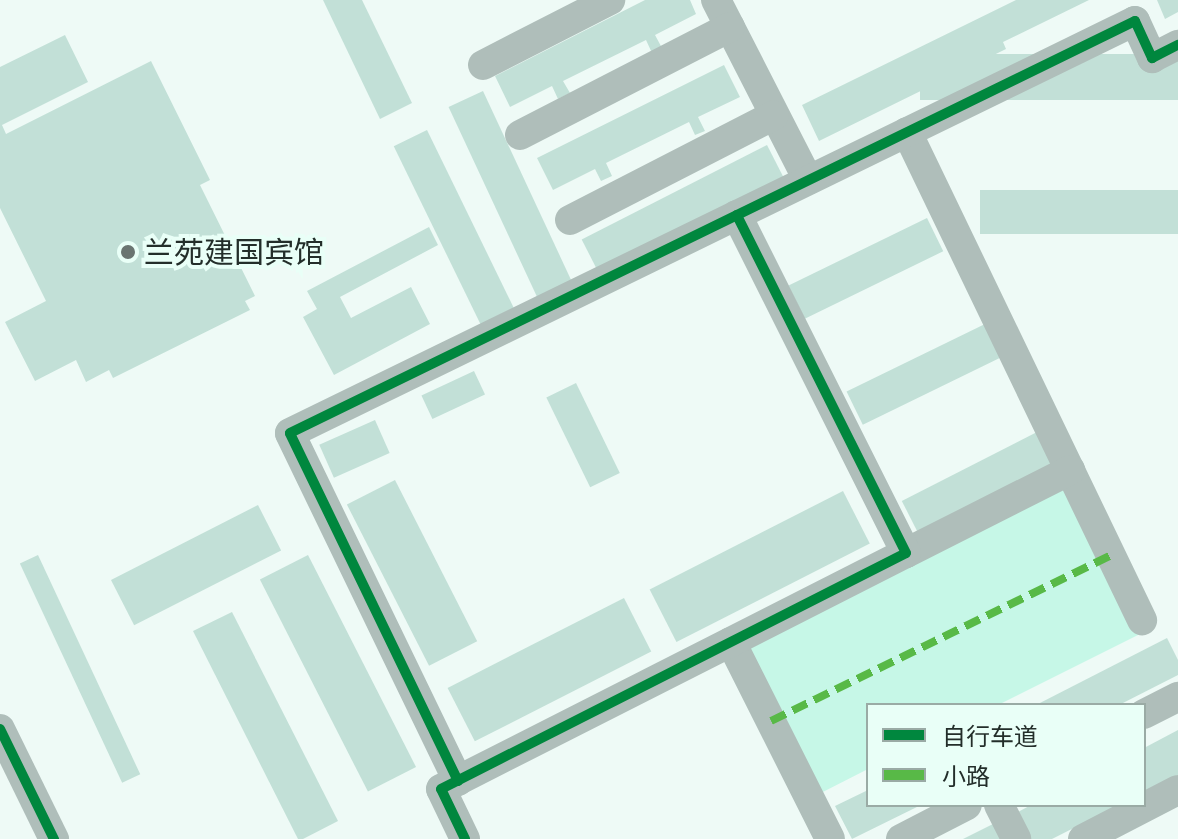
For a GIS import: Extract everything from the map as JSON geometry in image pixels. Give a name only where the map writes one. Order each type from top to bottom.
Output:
[{"type":"street","points":[[483,65],[610,0]]},
{"type":"street","points":[[716,0],[808,180]]},
{"type":"street","points":[[458,781],[290,433],[1135,21],[1152,58],[1178,45]]},
{"type":"street","points":[[520,135],[730,27]]},
{"type":"street","points":[[570,220],[774,115]]},
{"type":"street","points":[[907,132],[1142,620]]},
{"type":"street","points":[[737,215],[906,553]]},
{"type":"street","points":[[465,839],[441,789],[1070,470]]},
{"type":"street","points":[[731,642],[830,839]]},
{"type":"street","points":[[1146,713],[1178,697]]},
{"type":"street","points":[[0,729],[54,839]]},
{"type":"street","points":[[1146,807],[1178,790]]},
{"type":"street","points":[[901,839],[963,807]]},
{"type":"street","points":[[1000,807],[1016,839]]},
{"type":"street","points":[[1083,839],[1145,807]]},
{"type":"green space","points":[[1084,478],[1156,626],[1002,703],[866,703],[866,770],[815,796],[743,647]]},
{"type":"building","points":[[323,0],[362,0],[412,103],[380,119]]},
{"type":"building","points":[[645,0],[690,0],[696,14],[655,35],[662,48],[652,53],[646,40],[563,81],[570,93],[558,99],[552,86],[510,107],[495,76]]},
{"type":"building","points":[[1016,0],[1089,0],[1003,42],[1006,49],[819,141],[802,105]]},
{"type":"building","points":[[1157,0],[1178,0],[1178,12],[1165,19]]},
{"type":"building","name":"兰苑建国宾馆","points":[[65,35],[88,82],[2,125],[6,134],[151,61],[210,180],[200,185],[255,296],[245,301],[250,310],[113,378],[109,370],[86,382],[76,360],[35,381],[5,322],[46,301],[0,208],[0,67]]},
{"type":"building","points":[[920,54],[1178,54],[1178,100],[920,100]]},
{"type":"building","points":[[724,65],[740,97],[698,117],[705,131],[695,135],[689,122],[606,163],[612,176],[601,181],[595,169],[553,190],[537,158]]},
{"type":"building","points":[[483,91],[573,283],[538,299],[449,107]]},
{"type":"building","points":[[427,130],[514,308],[481,324],[394,146]]},
{"type":"building","points":[[767,145],[783,177],[598,272],[582,239]]},
{"type":"building","points":[[980,190],[1178,190],[1178,234],[980,234]]},
{"type":"building","points":[[927,218],[943,251],[805,319],[789,286]]},
{"type":"building","points":[[429,227],[438,245],[340,297],[351,318],[411,287],[430,324],[334,375],[303,317],[317,309],[307,291]]},
{"type":"building","points":[[985,324],[1001,357],[863,425],[847,392]]},
{"type":"building","points":[[474,371],[485,395],[432,419],[421,396]]},
{"type":"building","points":[[576,383],[620,473],[590,487],[546,397]]},
{"type":"building","points":[[375,420],[390,453],[334,478],[319,445]]},
{"type":"building","points":[[1039,431],[1056,464],[919,534],[902,501]]},
{"type":"building","points":[[395,480],[477,641],[429,666],[347,505]]},
{"type":"building","points":[[843,491],[870,544],[676,642],[650,590]]},
{"type":"building","points":[[258,505],[281,550],[134,625],[111,580]]},
{"type":"building","points":[[38,555],[140,774],[122,783],[20,563]]},
{"type":"building","points":[[308,555],[416,767],[368,792],[260,580]]},
{"type":"building","points":[[624,598],[651,651],[475,741],[448,688]]},
{"type":"building","points":[[232,612],[338,821],[303,839],[298,839],[193,631]]},
{"type":"building","points":[[1167,638],[1178,660],[1178,675],[1123,703],[1040,703]]},
{"type":"building","points":[[1178,730],[1178,775],[1146,791],[1146,747]]},
{"type":"building","points":[[866,791],[866,807],[917,807],[852,839],[835,806]]},
{"type":"building","points":[[1027,807],[1115,807],[1052,839],[1031,839],[1018,812]]},
{"type":"building","points":[[999,821],[1008,839],[963,839]]},
{"type":"marked path","points":[[771,721],[1111,555]]},
{"type":"cycle path","points":[[458,781],[290,433],[1135,21],[1152,58],[1178,45]]},
{"type":"cycle path","points":[[465,839],[441,789],[906,553],[737,215]]},
{"type":"cycle path","points":[[0,729],[54,839]]},
{"type":"place","name":"兰苑建国宾馆","points":[[128,252]]}]
